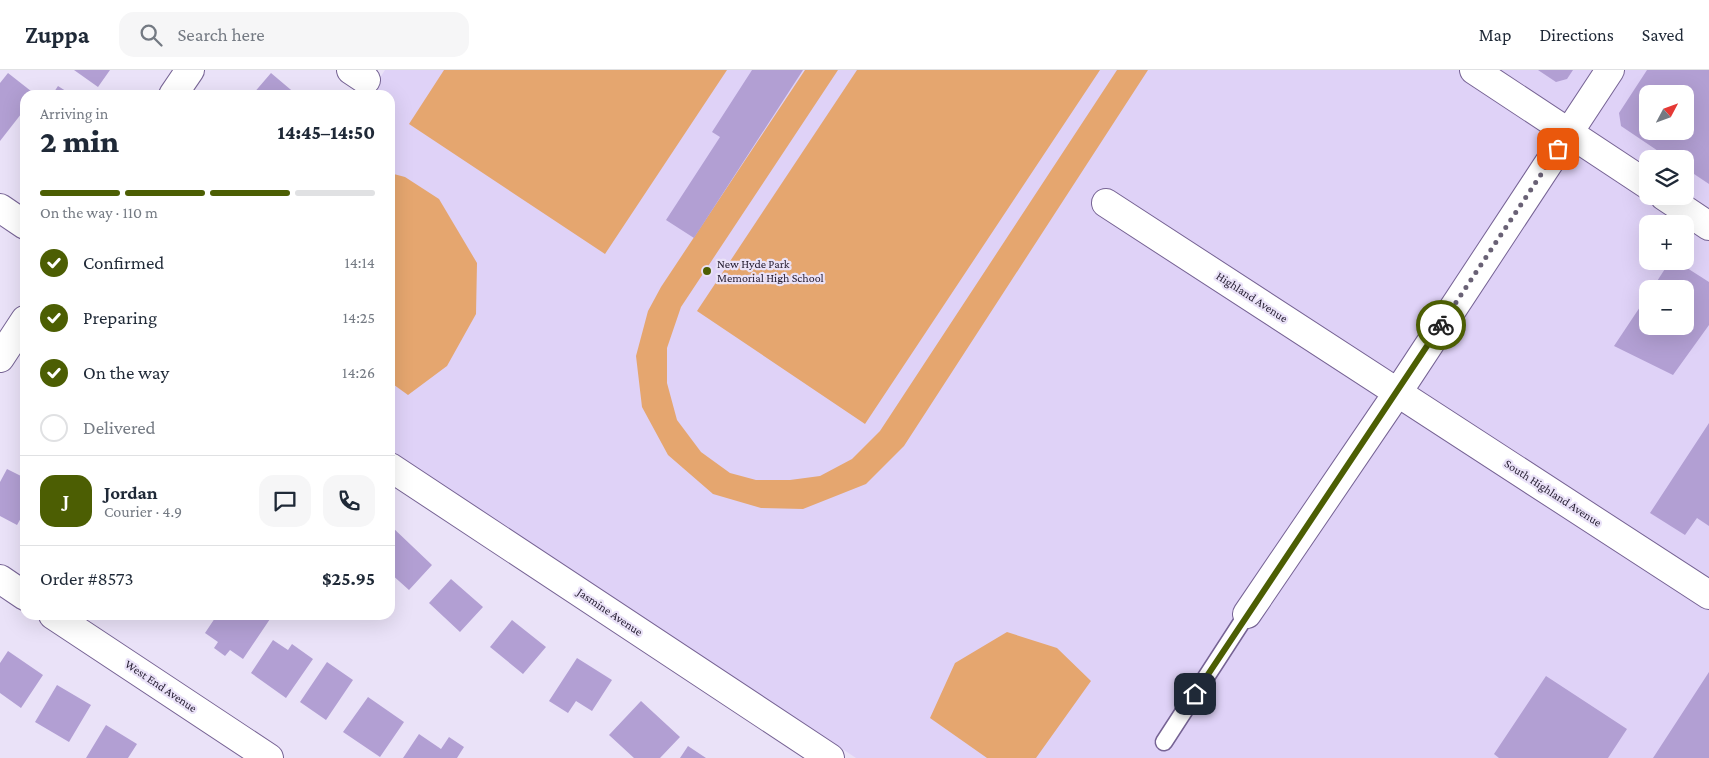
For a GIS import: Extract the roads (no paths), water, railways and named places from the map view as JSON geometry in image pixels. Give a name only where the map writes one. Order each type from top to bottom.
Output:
[{"type":"street","points":[[176,90],[190,70]]},
{"type":"street","points":[[1474,70],[1639,179]]},
{"type":"street","points":[[1247,614],[1398,392],[1610,70]]},
{"type":"street","name":"Highland Avenue","points":[[1106,202],[1398,392]]},
{"type":"street","points":[[1678,205],[1709,226]]},
{"type":"street","points":[[0,208],[20,222]]},
{"type":"street","points":[[0,358],[20,328]]},
{"type":"street","name":"South Highland Avenue","points":[[1398,392],[1709,595]]},
{"type":"street","name":"Jasmine Avenue","points":[[395,470],[830,758]]},
{"type":"street","points":[[0,580],[20,593]]},
{"type":"street","name":"West End Avenue","points":[[62,620],[269,758]]},
{"type":"lane","points":[[1164,742],[1247,614]]},
{"type":"place","name":"New Hyde Park Memorial High School","points":[[707,271]]}]
